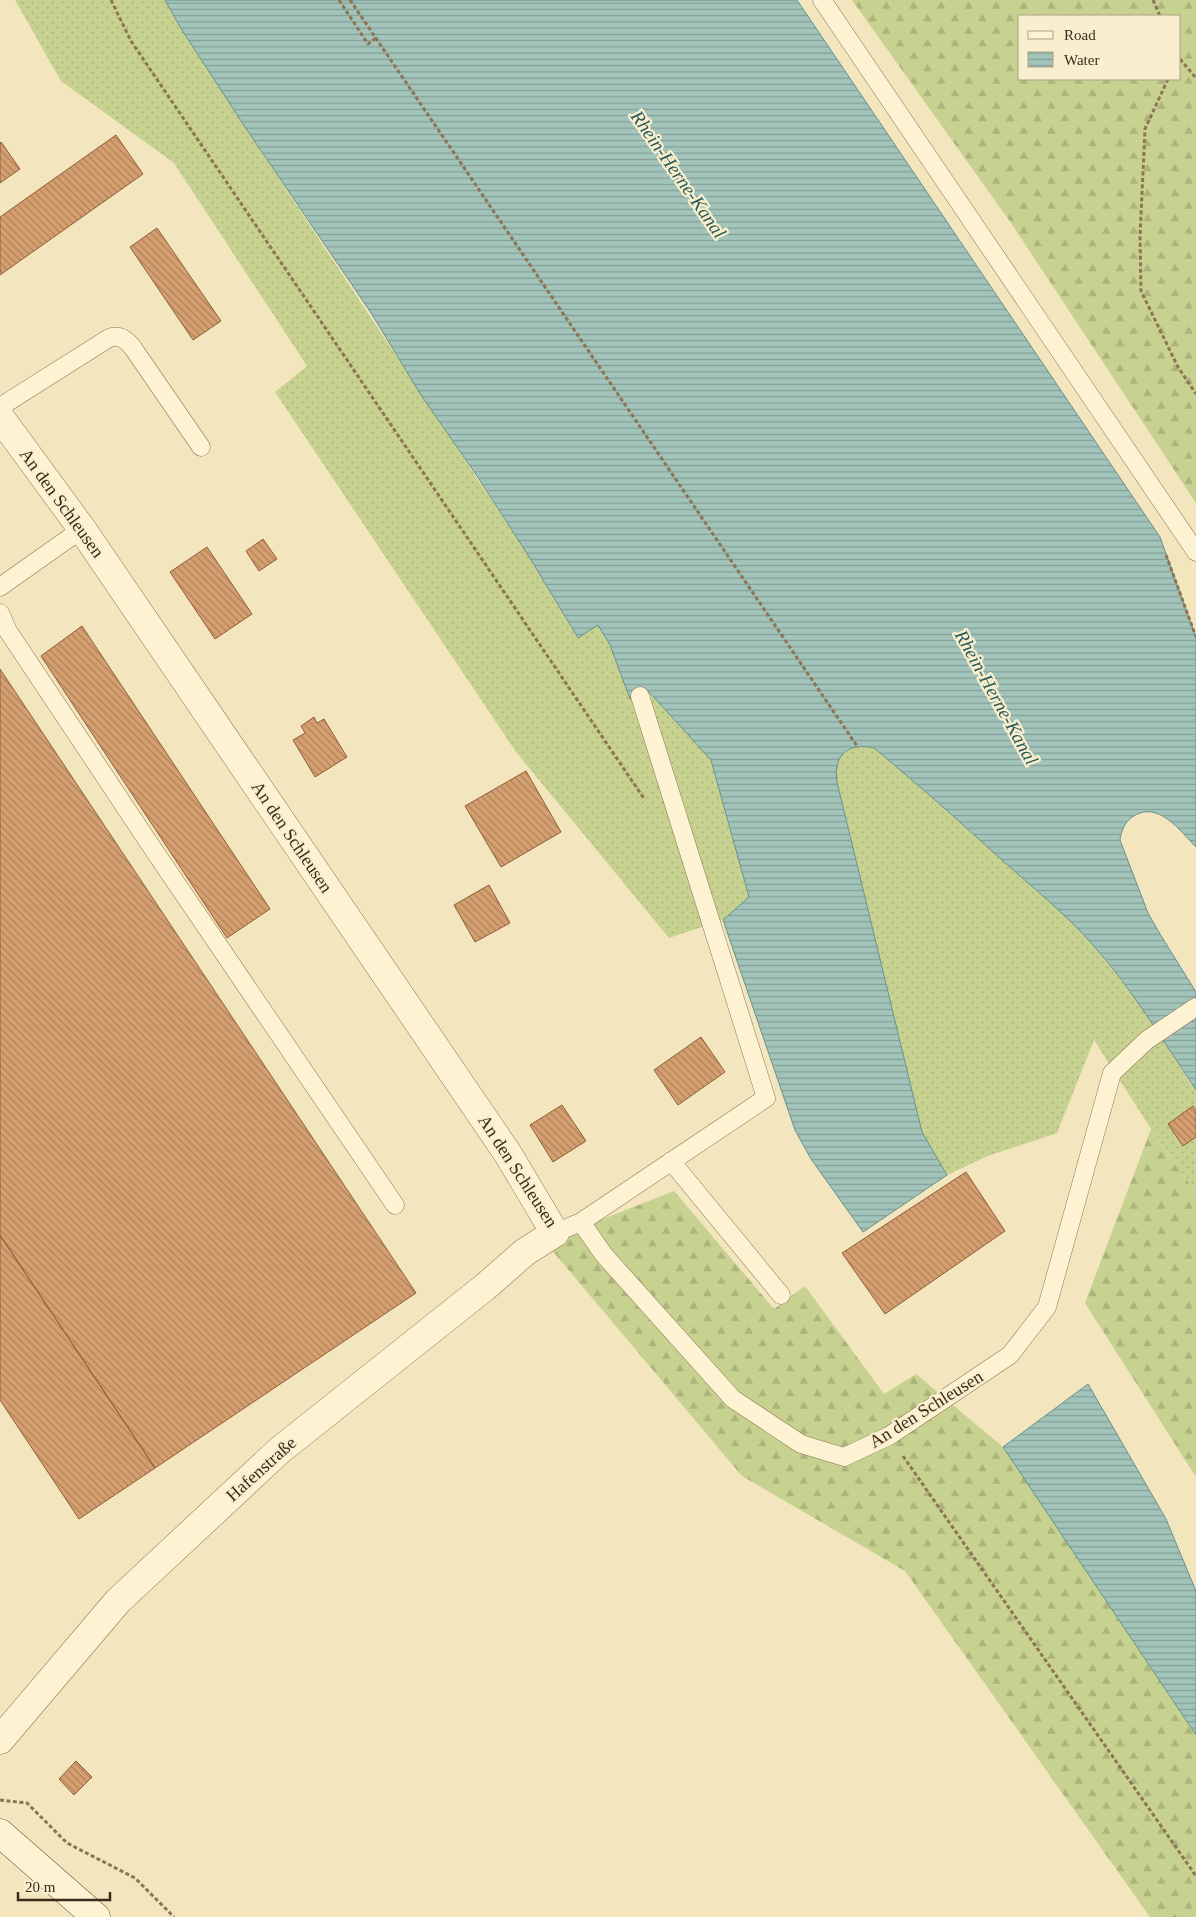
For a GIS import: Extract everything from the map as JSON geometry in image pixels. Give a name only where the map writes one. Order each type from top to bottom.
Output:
[{"type":"street","name":"An den Schleusen","points":[[0,416],[82,529],[508,1154],[555,1233]]},
{"type":"street","name":"Hafenstraße","points":[[0,1740],[118,1601],[280,1450],[485,1287],[525,1252],[555,1233]]},
{"type":"street","points":[[0,1833],[96,1917]]},
{"type":"lane","points":[[822,0],[1196,552]]},
{"type":"lane","points":[[0,407],[108,338],[117,337],[129,343],[133,348],[201,447]]},
{"type":"lane","points":[[0,587],[82,529]]},
{"type":"lane","points":[[0,613],[8,631],[145,837],[395,1205]]},
{"type":"lane","points":[[581,1222],[766,1098],[640,696]]},
{"type":"lane","name":"An den Schleusen","points":[[555,1233],[581,1222],[604,1255],[732,1399],[801,1444],[844,1457],[889,1436],[1010,1356],[1047,1307],[1112,1073],[1147,1040],[1196,1006]]},
{"type":"lane","points":[[672,1161],[781,1295]]},
{"type":"path","points":[[110,0],[130,41],[646,801]]},
{"type":"path","points":[[339,0],[368,44],[376,38]]},
{"type":"path","points":[[350,0],[857,746]]},
{"type":"path","points":[[1153,0],[1160,15]]},
{"type":"path","points":[[1181,60],[1196,78]]},
{"type":"path","points":[[1168,80],[1146,129],[1140,237],[1141,291],[1178,367],[1196,394]]},
{"type":"path","points":[[889,1436],[1196,1876]]},
{"type":"path","points":[[0,1800],[27,1803],[67,1843],[135,1878],[174,1917]]},
{"type":"green space","points":[[15,0],[165,0],[180,27],[245,127],[533,563],[577,638],[598,625],[610,645],[630,699],[649,692],[711,760],[749,897],[723,920],[669,938],[516,752],[275,392],[307,366],[174,163],[61,81]]},
{"type":"green space","points":[[852,0],[1196,0],[1196,503],[1011,223]]},
{"type":"green space","points":[[857,746],[874,748],[931,796],[1070,920],[1094,946],[1147,1014],[1191,1085],[1196,1083],[1196,1193],[1151,1129],[1094,1040],[1057,1133],[988,1156],[947,1175],[922,1132],[837,782],[836,770],[839,760],[846,751]]},
{"type":"green space","points":[[1151,1129],[1196,1193],[1196,1477],[1085,1303]]},
{"type":"green space","points":[[674,1191],[774,1309],[805,1286],[884,1394],[916,1374],[1003,1447],[1196,1735],[1196,1917],[1150,1917],[905,1571],[742,1476],[545,1242]]},
{"type":"water","name":"Rhein-Herne-Kanal","points":[[165,0],[797,0],[1160,537],[1196,637],[1196,847],[1168,819],[1151,812],[1142,812],[1127,821],[1120,840],[1148,913],[1196,992],[1196,1090],[1147,1016],[1108,962],[1072,923],[939,803],[874,748],[857,747],[850,749],[844,753],[837,764],[837,782],[922,1132],[947,1175],[863,1232],[811,1159],[795,1130],[723,920],[749,897],[711,760],[649,692],[630,699],[610,645],[598,625],[578,638],[477,476],[421,395],[371,313],[245,127],[180,27]]},
{"type":"water","points":[[1088,1384],[1166,1519],[1196,1591],[1196,1735],[1003,1447]]},
{"type":"building","points":[[116,135],[143,174],[0,275],[0,217]]},
{"type":"building","points":[[0,143],[20,169],[0,183]]},
{"type":"building","points":[[157,228],[221,321],[193,340],[130,247]]},
{"type":"building","points":[[263,539],[277,559],[259,571],[246,551]]},
{"type":"building","points":[[207,547],[252,614],[215,639],[170,572]]},
{"type":"building","points":[[82,626],[270,909],[227,938],[41,656]]},
{"type":"building","points":[[0,669],[416,1293],[155,1468],[0,1235]]},
{"type":"building","points":[[314,717],[317,723],[324,719],[347,757],[315,777],[293,740],[305,733],[301,726]]},
{"type":"building","points":[[526,771],[561,832],[501,867],[465,806]]},
{"type":"building","points":[[489,885],[510,923],[475,942],[454,905]]},
{"type":"building","points":[[701,1037],[725,1072],[678,1105],[654,1070]]},
{"type":"building","points":[[562,1105],[586,1141],[553,1162],[530,1125]]},
{"type":"building","points":[[1193,1106],[1196,1110],[1196,1137],[1183,1146],[1168,1124]]},
{"type":"building","points":[[966,1172],[1005,1231],[885,1314],[842,1253]]},
{"type":"building","points":[[0,1235],[155,1468],[79,1519],[0,1400]]},
{"type":"building","points":[[76,1761],[92,1777],[74,1795],[59,1779]]}]
